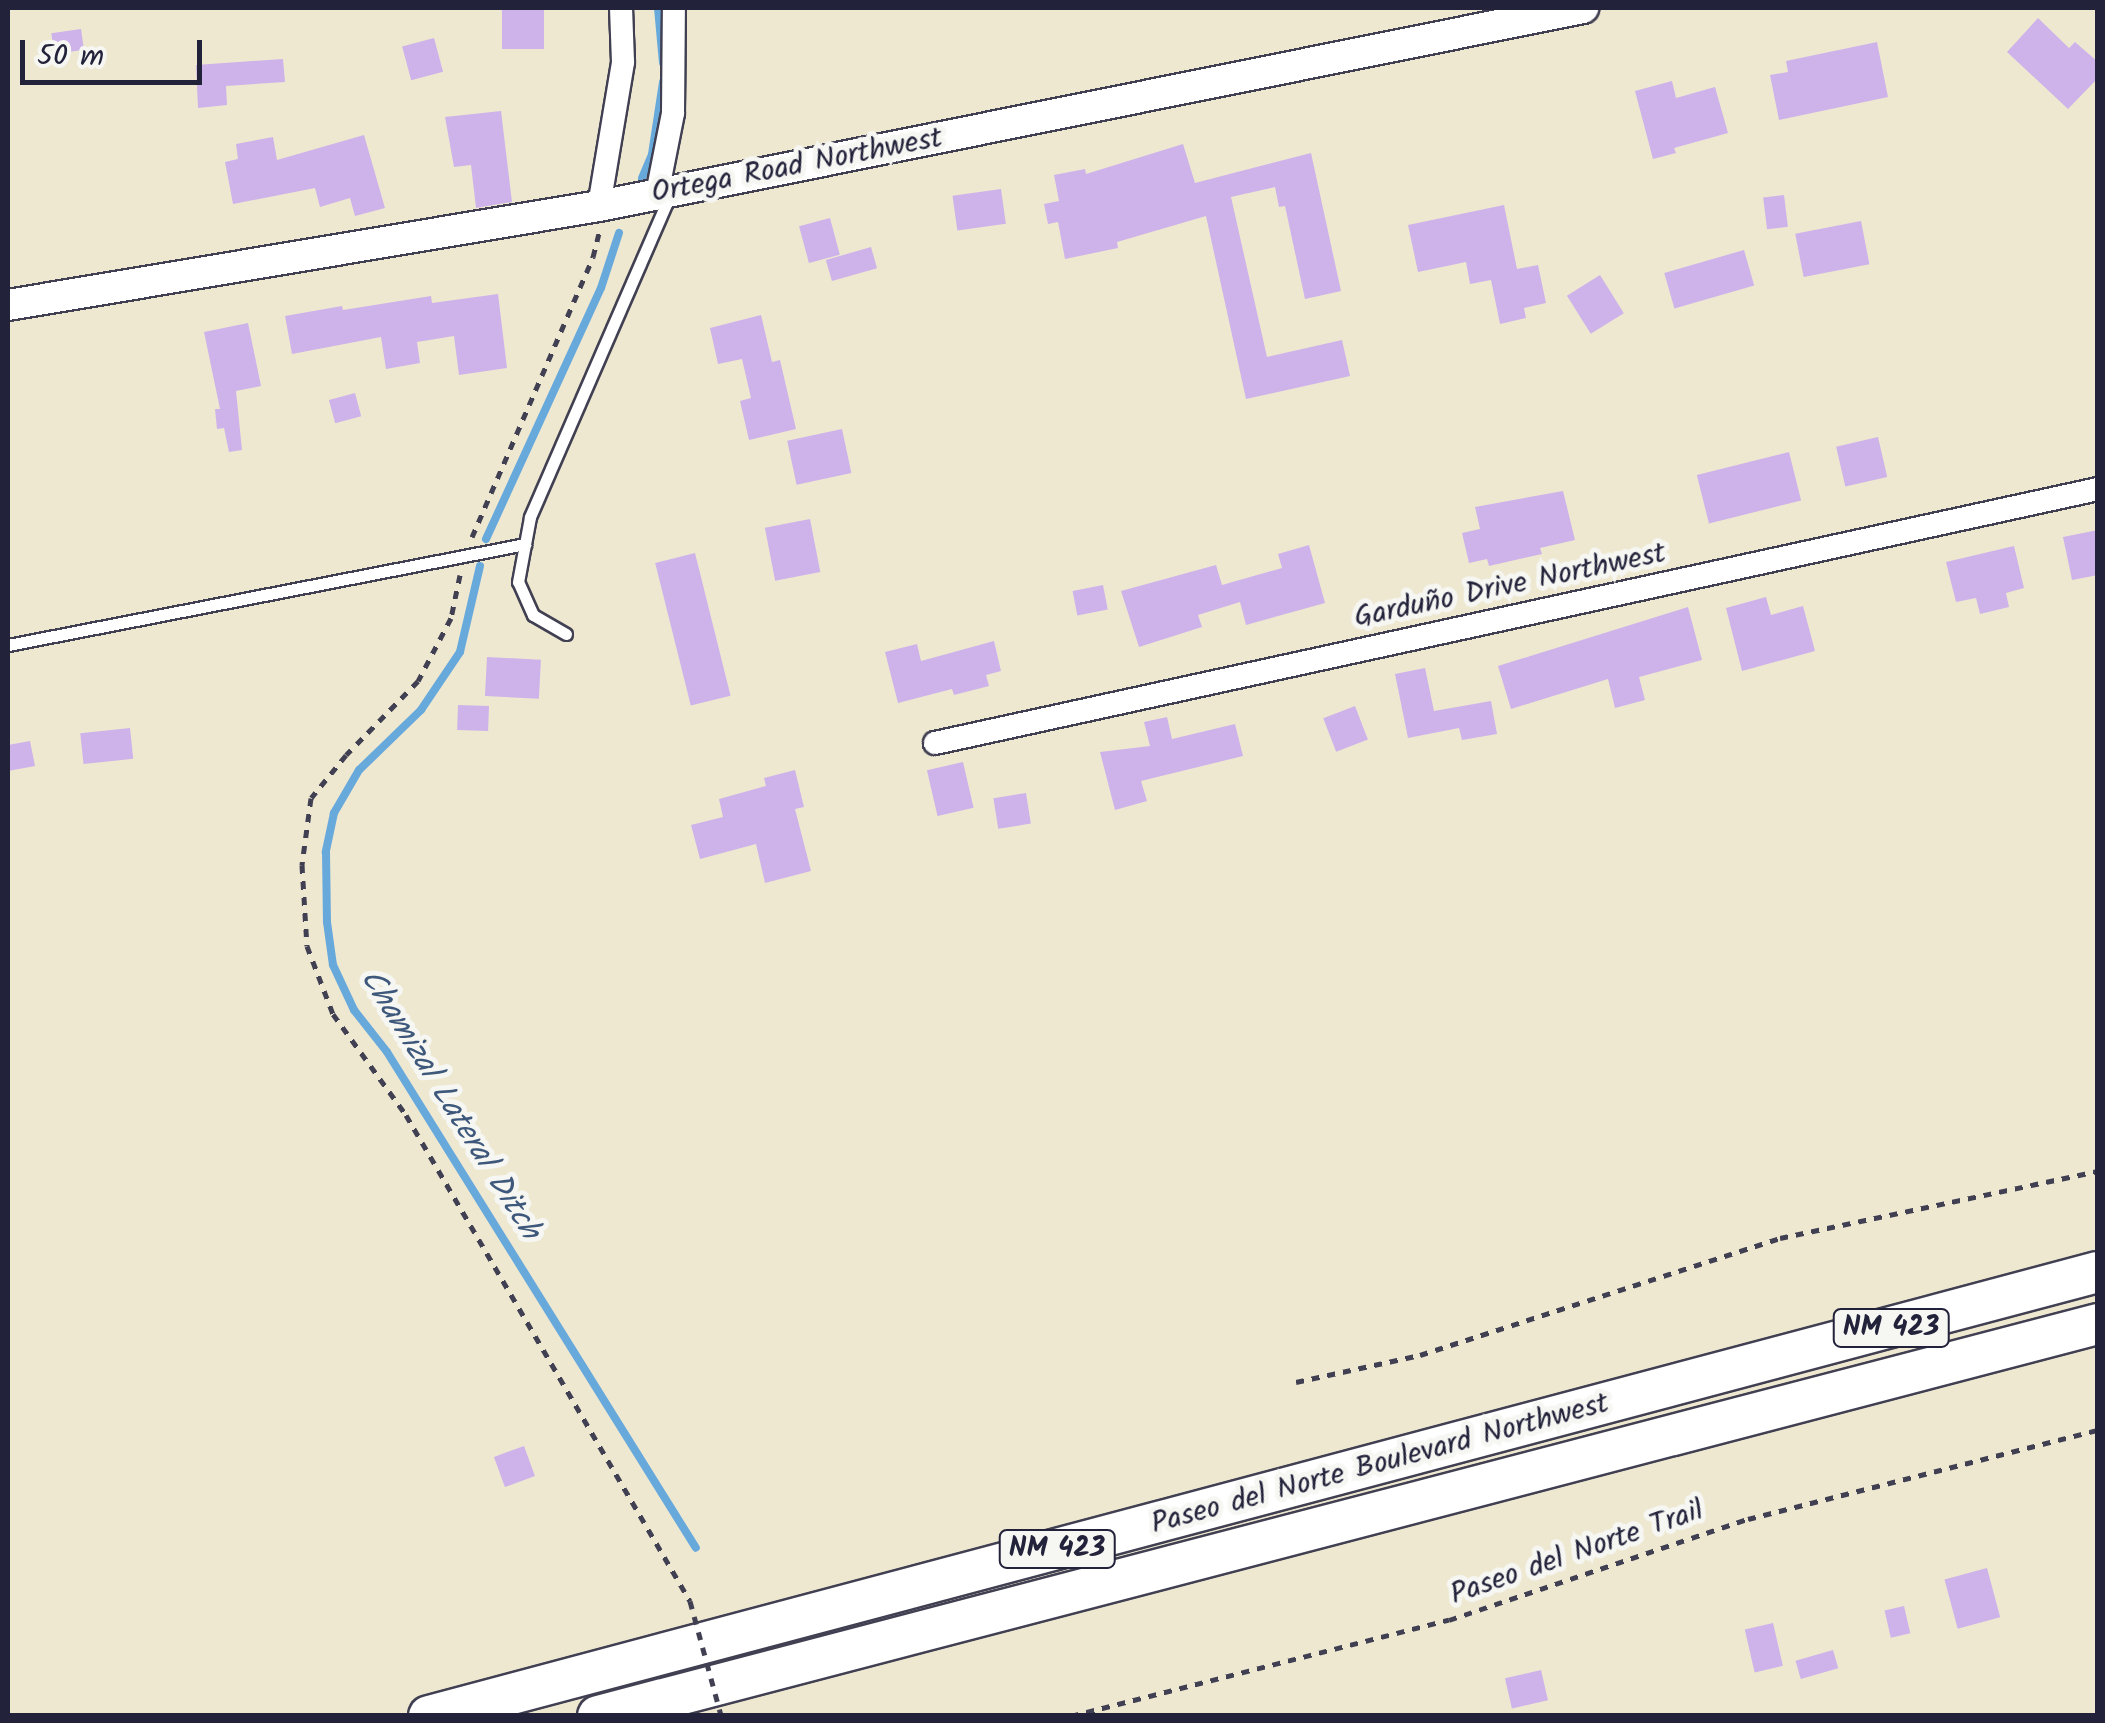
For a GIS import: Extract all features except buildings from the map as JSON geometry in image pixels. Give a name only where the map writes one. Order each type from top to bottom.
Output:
[{"type":"highway","name":"Paseo del Norte Boulevard Northwest","points":[[430,1716],[2098,1272]]},
{"type":"highway","name":"Paseo del Norte Boulevard Northwest","points":[[598,1716],[2098,1324]]},
{"type":"street","points":[[599,206],[623,62],[621,8]]},
{"type":"street","points":[[665,192],[673,114],[674,8]]},
{"type":"street","name":"Ortega Road Northwest","points":[[8,305],[599,206],[1519,14],[1583,8]]},
{"type":"street","name":"Garduño Drive Northwest","points":[[934,743],[2098,488]]},
{"type":"lane","points":[[566,634],[533,616],[518,582],[530,517],[665,192]]},
{"type":"lane","points":[[8,646],[525,544]]},
{"type":"path","points":[[599,206],[593,258],[464,556],[451,618],[418,681],[346,755],[311,798],[302,865],[307,946],[333,1014],[406,1115],[690,1601],[722,1715]]},
{"type":"path","points":[[1296,1382],[1420,1355],[1780,1238],[2098,1171]]},
{"type":"path","name":"Paseo del Norte Trail","points":[[1071,1716],[1449,1620],[1748,1519],[2098,1430]]},
{"type":"waterway","name":"Chamizal Lateral Ditch","points":[[658,8],[663,63]]},
{"type":"waterway","name":"Chamizal Lateral Ditch","points":[[642,178],[652,154],[663,82]]},
{"type":"waterway","name":"Chamizal Lateral Ditch","points":[[486,539],[601,288],[619,233]]},
{"type":"waterway","name":"Chamizal Lateral Ditch","points":[[480,566],[460,652],[421,710],[359,770],[334,813],[326,852],[327,922],[333,965],[354,1010],[387,1052],[696,1548]]}]
